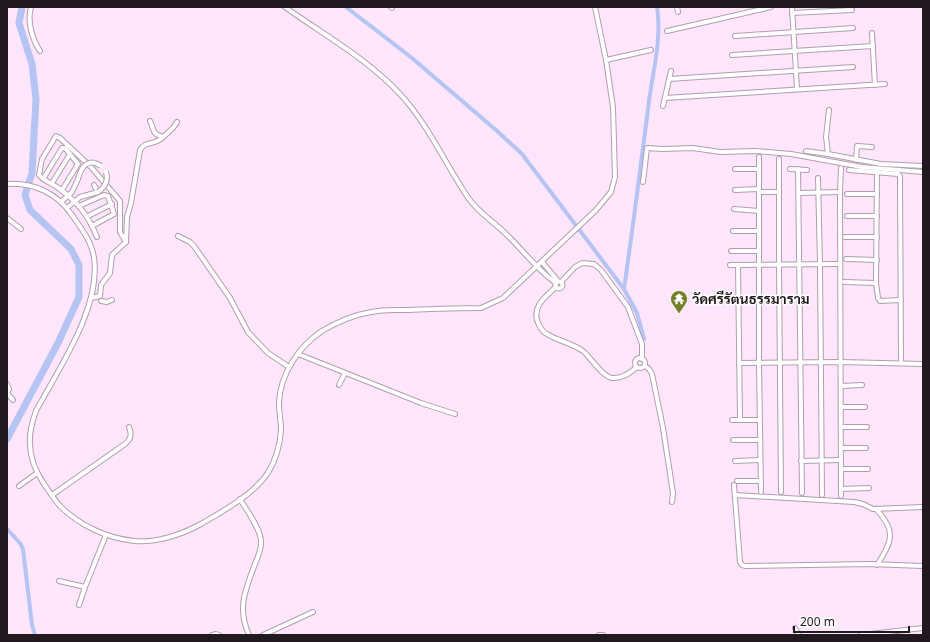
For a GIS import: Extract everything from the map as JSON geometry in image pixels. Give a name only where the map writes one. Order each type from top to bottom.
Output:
[{"type":"street","points":[[31,7],[29,16],[30,24],[33,37],[40,51]]},
{"type":"street","points":[[286,7],[368,65],[402,96],[424,125],[472,203],[558,283]]},
{"type":"street","points":[[7,184],[18,183],[31,185],[51,194],[61,202],[86,235],[94,257],[95,278],[91,298],[74,341],[33,419],[30,443],[31,456],[37,473],[60,505],[86,525],[106,535],[134,541],[156,540],[177,534],[200,525],[240,499],[251,491],[269,471],[279,446],[281,430],[279,404],[280,392],[289,367],[310,340],[322,331],[342,321],[373,311],[481,308],[493,304],[503,298],[538,266],[608,197],[614,181],[613,107],[606,60],[595,7]]},
{"type":"street","points":[[667,30],[772,7]]},
{"type":"street","points":[[792,7],[797,89]]},
{"type":"street","points":[[792,13],[852,10]]},
{"type":"street","points":[[735,36],[853,28]]},
{"type":"street","points":[[872,33],[876,85]]},
{"type":"street","points":[[732,55],[873,46]]},
{"type":"street","points":[[606,60],[651,50]]},
{"type":"street","points":[[669,79],[853,67]]},
{"type":"street","points":[[663,106],[671,71]]},
{"type":"street","points":[[665,98],[885,84]]},
{"type":"street","points":[[828,154],[826,137],[829,110]]},
{"type":"street","points":[[150,121],[153,132],[163,138]]},
{"type":"street","points":[[91,298],[100,296],[101,286],[110,273],[112,256],[126,242],[126,221],[131,203],[140,150],[145,145],[157,143],[173,128],[176,122]]},
{"type":"street","points":[[97,237],[88,216],[75,201],[62,190],[39,175],[42,159],[53,139],[58,136],[91,167],[120,200],[120,232],[126,242]]},
{"type":"street","points":[[856,160],[857,146],[872,147]]},
{"type":"street","points":[[43,179],[62,148],[64,148],[78,164],[62,190]]},
{"type":"street","points":[[643,182],[647,148],[693,148],[720,152],[755,151],[785,154],[862,167],[923,172]]},
{"type":"street","points":[[806,151],[881,164],[923,166]]},
{"type":"street","points":[[52,183],[70,154]]},
{"type":"street","points":[[760,157],[759,363],[761,492]]},
{"type":"street","points":[[779,159],[781,492]]},
{"type":"street","points":[[61,202],[75,187],[83,166],[94,162],[101,166]]},
{"type":"street","points":[[841,168],[841,496]]},
{"type":"street","points":[[735,169],[759,169]]},
{"type":"street","points":[[790,169],[807,170]]},
{"type":"street","points":[[798,169],[802,493]]},
{"type":"street","points":[[848,170],[898,174],[900,176],[901,363]]},
{"type":"street","points":[[67,208],[80,197],[98,192],[103,188],[107,183],[106,172]]},
{"type":"street","points":[[877,172],[876,283],[879,300],[900,300]]},
{"type":"street","points":[[818,178],[822,495]]},
{"type":"street","points":[[94,185],[98,192]]},
{"type":"street","points":[[735,190],[779,192]]},
{"type":"street","points":[[799,192],[840,192]]},
{"type":"street","points":[[79,206],[106,194],[108,196],[114,211],[113,215],[92,226]]},
{"type":"street","points":[[847,194],[877,194]]},
{"type":"street","points":[[88,216],[112,204]]},
{"type":"street","points":[[734,209],[759,211]]},
{"type":"street","points":[[847,216],[877,216]]},
{"type":"street","points":[[7,218],[21,229]]},
{"type":"street","points":[[733,231],[759,231]]},
{"type":"street","points":[[178,236],[190,242],[194,246],[230,298],[239,317],[256,341],[268,353],[289,367]]},
{"type":"street","points":[[845,237],[877,237]]},
{"type":"street","points":[[731,251],[759,251]]},
{"type":"street","points":[[846,259],[877,260]]},
{"type":"street","points":[[542,262],[549,274]]},
{"type":"street","points":[[645,366],[640,368],[637,367],[621,377],[611,378],[607,376],[591,358],[574,345],[544,333],[536,319],[536,311],[543,298],[575,267],[582,263],[594,264],[601,270],[628,308],[642,344],[642,359],[645,361],[645,366],[652,374],[673,493],[672,502]]},
{"type":"street","points":[[730,265],[840,264]]},
{"type":"street","points":[[738,265],[740,420]]},
{"type":"street","points":[[844,282],[876,283]]},
{"type":"street","points":[[101,302],[112,300]]},
{"type":"street","points":[[298,354],[421,403],[455,414]]},
{"type":"street","points":[[637,367],[635,364],[636,361],[638,359],[642,359]]},
{"type":"street","points":[[739,363],[841,362],[923,364]]},
{"type":"street","points":[[339,385],[345,372]]},
{"type":"street","points":[[7,384],[9,389],[7,394],[13,400]]},
{"type":"street","points":[[841,386],[862,385]]},
{"type":"street","points":[[841,407],[865,407]]},
{"type":"street","points":[[732,420],[760,420]]},
{"type":"street","points":[[52,495],[125,444],[131,436],[129,427]]},
{"type":"street","points":[[841,427],[866,427]]},
{"type":"street","points":[[733,440],[760,440]]},
{"type":"street","points":[[841,448],[866,448]]},
{"type":"street","points":[[735,461],[760,460]]},
{"type":"street","points":[[801,461],[841,460]]},
{"type":"street","points":[[841,469],[868,469]]},
{"type":"street","points":[[19,486],[37,473]]},
{"type":"street","points":[[761,481],[736,483],[735,495],[740,562],[742,565],[749,567],[877,564],[923,566]]},
{"type":"street","points":[[841,489],[869,488]]},
{"type":"street","points":[[735,495],[854,502],[863,504],[872,509],[923,507]]},
{"type":"street","points":[[240,499],[261,539],[260,552],[243,598],[243,618],[249,635]]},
{"type":"street","points":[[876,509],[885,519],[890,531],[886,549],[877,564]]},
{"type":"street","points":[[80,605],[85,587],[106,535]]},
{"type":"street","points":[[59,581],[85,587]]},
{"type":"street","points":[[263,635],[313,612]]},
{"type":"street","points":[[795,628],[799,635]]},
{"type":"street","points":[[861,635],[923,628]]},
{"type":"street","points":[[212,635],[219,635]]},
{"type":"waterway","points":[[7,439],[58,343],[79,297],[79,265],[71,249],[30,210],[25,195],[32,173],[36,99],[32,64],[19,23],[22,7]]},
{"type":"waterway","points":[[346,7],[412,58],[522,154],[624,289],[637,313],[644,339]]},
{"type":"waterway","points":[[624,289],[658,42],[657,7]]},
{"type":"waterway","points":[[7,529],[20,543],[23,549],[32,625],[35,635]]},
{"type":"place","name":"วัดศรีรัตนธรรมาราม","points":[[679,314]]}]
